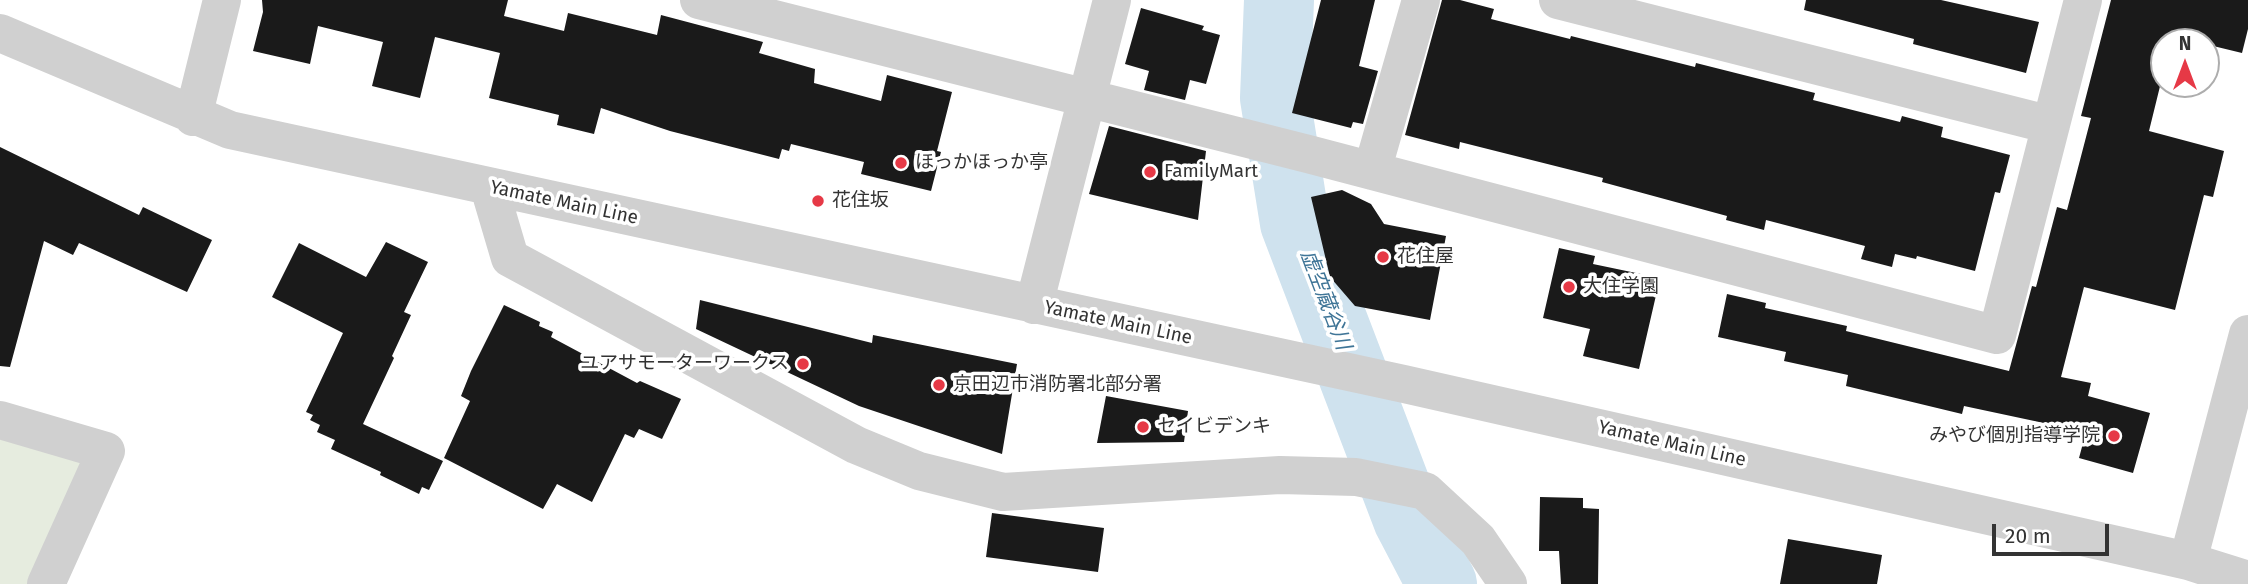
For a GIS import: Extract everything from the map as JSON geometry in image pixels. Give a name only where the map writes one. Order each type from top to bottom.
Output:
[{"type":"street","points":[[193,117],[222,0]]},
{"type":"street","points":[[699,0],[1308,154],[1997,335],[2083,0]]},
{"type":"street","points":[[1034,305],[1112,0]]},
{"type":"street","points":[[1373,171],[1422,0]]},
{"type":"street","points":[[1558,0],[2051,125]]},
{"type":"street","name":"Yamate Main Line","points":[[0,33],[193,117],[230,130],[1404,384],[2188,561],[2248,580]]},
{"type":"street","points":[[489,187],[510,258],[856,445],[919,471],[1003,492],[1280,475],[1356,477],[1425,491],[1478,540],[1508,584]]},
{"type":"street","points":[[2188,561],[2248,334]]},
{"type":"street","points":[[0,420],[106,451],[46,584]]},
{"type":"shaded area","points":[[0,435],[83,462],[27,584],[0,584]]},
{"type":"building","points":[[262,0],[508,0],[504,16],[564,31],[568,13],[657,35],[661,15],[763,42],[759,53],[815,69],[814,83],[881,101],[887,75],[952,92],[937,151],[941,152],[931,191],[861,174],[864,162],[791,144],[789,151],[782,149],[779,159],[670,131],[601,108],[594,134],[557,125],[559,115],[489,98],[500,53],[435,37],[420,98],[372,86],[383,42],[318,26],[310,64],[253,51],[263,12]]},
{"type":"building","points":[[1321,0],[1375,0],[1359,66],[1378,71],[1363,124],[1353,122],[1351,128],[1292,113]]},
{"type":"building","points":[[1442,0],[1460,0],[1494,9],[1491,19],[1695,67],[1696,63],[1815,93],[1813,100],[1900,122],[1902,116],[1943,127],[1941,137],[2010,155],[2000,193],[1995,192],[1975,271],[1917,256],[1916,259],[1895,254],[1892,267],[1861,259],[1865,246],[1766,220],[1764,230],[1726,220],[1727,216],[1602,182],[1603,178],[1460,142],[1459,149],[1405,135]]},
{"type":"building","points":[[1806,0],[1941,0],[2039,22],[2026,73],[1913,44],[1914,39],[1804,10]]},
{"type":"building","points":[[2111,0],[2248,0],[2248,29],[2242,53],[2220,48],[2220,28],[2150,28],[2150,98],[2157,98],[2149,131],[2224,151],[2213,197],[2204,195],[2175,310],[2084,287],[2061,377],[2091,383],[2088,396],[2150,413],[2133,473],[2079,458],[2086,432],[1964,406],[1962,414],[1846,386],[1848,375],[1784,361],[1786,352],[1718,337],[1727,294],[1766,303],[1765,308],[1847,326],[1846,331],[2009,371],[2032,286],[2036,287],[2057,207],[2067,210],[2091,118],[2081,116]]},
{"type":"building","points":[[1141,8],[1204,26],[1202,30],[1220,35],[1206,84],[1190,80],[1185,100],[1144,90],[1149,71],[1125,64]]},
{"type":"building","name":"FamilyMart","points":[[1109,126],[1206,151],[1198,220],[1089,194]]},
{"type":"building","points":[[0,147],[139,215],[143,207],[212,240],[187,292],[79,243],[73,255],[44,241],[10,367],[0,366]]},
{"type":"building","name":"花住屋","points":[[1342,190],[1371,204],[1384,224],[1446,236],[1430,320],[1355,306],[1330,277],[1311,197]]},
{"type":"building","points":[[386,242],[428,262],[404,312],[411,315],[392,356],[394,358],[363,424],[443,461],[429,490],[422,487],[419,494],[380,475],[381,472],[331,449],[335,440],[317,432],[320,425],[310,420],[313,415],[306,412],[343,333],[272,297],[299,243],[366,277]]},
{"type":"building","points":[[1559,248],[1595,256],[1593,264],[1660,278],[1639,369],[1583,356],[1590,329],[1543,318]]},
{"type":"building","points":[[700,300],[872,343],[873,335],[1017,364],[1002,454],[859,406],[696,329]]},
{"type":"building","points":[[504,305],[540,322],[539,326],[553,332],[551,337],[637,383],[640,381],[681,399],[662,439],[639,429],[634,438],[625,434],[592,502],[557,484],[543,509],[444,458],[470,401],[461,396]]},
{"type":"building","name":"セイビデンキ","points":[[1106,396],[1188,411],[1184,442],[1097,443]]},
{"type":"building","points":[[1540,497],[1583,498],[1583,508],[1599,509],[1598,584],[1561,584],[1559,551],[1539,551]]},
{"type":"building","points":[[992,513],[1104,528],[1098,572],[986,557]]},
{"type":"building","points":[[1788,539],[1882,555],[1877,584],[1780,584]]},
{"type":"waterway","name":"虚空蔵谷川","points":[[1279,0],[1275,98],[1295,223],[1408,519],[1442,584]]},
{"type":"place","name":"ほっかほっか亭","points":[[901,163]]},
{"type":"place","name":"FamilyMart","points":[[1150,172]]},
{"type":"place","name":"花住坂","points":[[818,201]]},
{"type":"place","name":"花住屋","points":[[1383,257]]},
{"type":"place","name":"大住学園","points":[[1569,287]]},
{"type":"place","name":"ユアサモーターワークス","points":[[803,364]]},
{"type":"place","name":"京田辺市消防署北部分署","points":[[939,385]]},
{"type":"place","name":"セイビデンキ","points":[[1143,427]]},
{"type":"place","name":"みやび個別指導学院","points":[[2114,436]]}]
